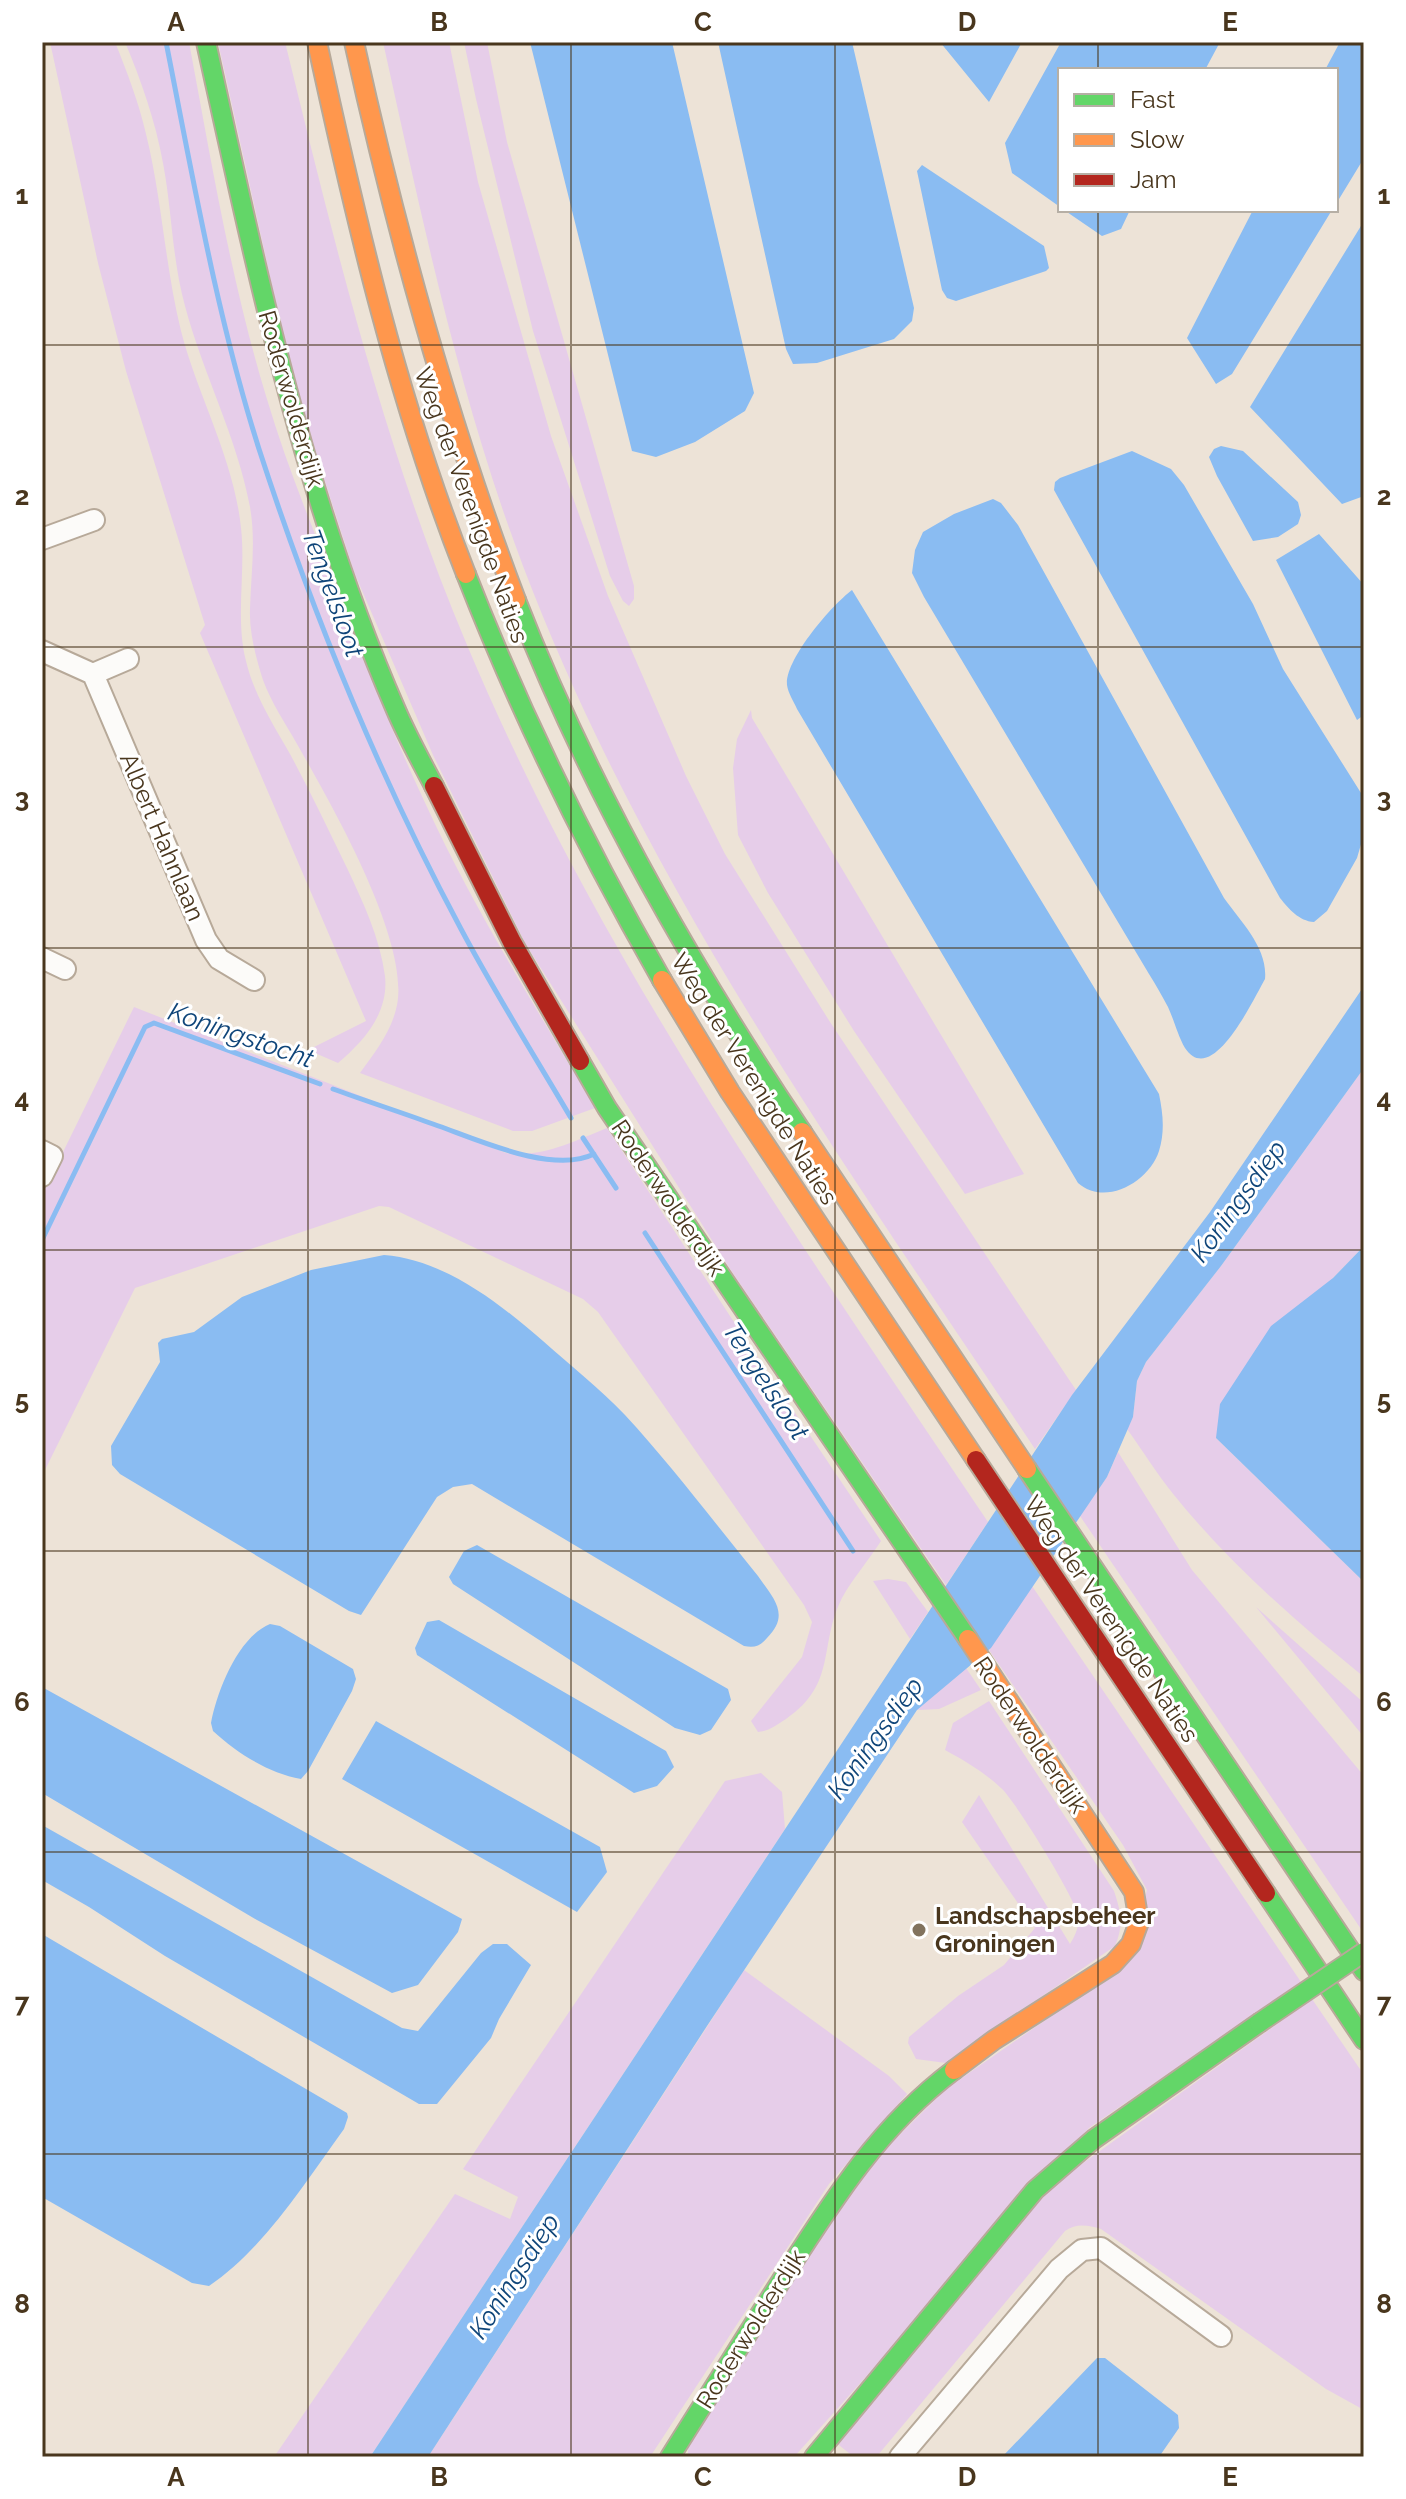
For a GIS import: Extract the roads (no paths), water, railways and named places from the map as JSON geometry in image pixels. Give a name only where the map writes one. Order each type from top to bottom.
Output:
[{"type":"main road","name":"Roderwolderdijk","points":[[206,42],[271,333],[333,546],[396,711],[512,942],[607,1108],[935,1589],[1134,1892],[1139,1922],[1131,1944],[1113,1964],[994,2040],[931,2087],[866,2154],[817,2225],[670,2457]]},
{"type":"main road","name":"Weg der Verenigde Naties","points":[[317,42],[343,166],[387,338],[453,541],[526,720],[613,895],[739,1106],[1364,2040]]},
{"type":"main road","name":"Weg der Verenigde Naties","points":[[354,42],[404,260],[459,446],[502,567],[570,726],[629,845],[735,1029],[1016,1456],[1364,1971]]},
{"type":"main road","points":[[818,2456],[1035,2190],[1094,2139],[1364,1952]]},
{"type":"street","points":[[42,539],[94,520]]},
{"type":"street","points":[[42,651],[93,674],[128,659]]},
{"type":"street","name":"Albert Hahnlaan","points":[[93,674],[206,940],[219,959],[254,980]]},
{"type":"street","points":[[42,958],[65,969]]},
{"type":"street","points":[[42,1151],[52,1156],[42,1176]]},
{"type":"street","points":[[900,2457],[1059,2269],[1082,2250],[1101,2248],[1221,2336]]},
{"type":"water","points":[[530,42],[672,42],[754,393],[745,411],[695,442],[656,457],[632,451]]},
{"type":"water","points":[[718,42],[852,42],[914,308],[912,321],[894,339],[817,363],[793,364],[786,349]]},
{"type":"water","points":[[940,42],[1022,42],[989,102]]},
{"type":"water","points":[[1061,42],[1220,42],[1206,68],[1058,68],[1058,206],[1012,173],[1005,143]]},
{"type":"water","points":[[1340,42],[1364,42],[1364,158],[1338,201],[1338,68],[1326,68]]},
{"type":"water","points":[[922,165],[1044,246],[1049,268],[956,301],[947,298],[942,290],[917,171]]},
{"type":"water","points":[[1067,212],[1129,212],[1121,229],[1102,236]]},
{"type":"water","points":[[1252,212],[1331,212],[1232,374],[1216,384],[1187,338]]},
{"type":"water","points":[[1364,221],[1364,496],[1342,504],[1250,407]]},
{"type":"water","points":[[1221,446],[1243,451],[1298,502],[1301,515],[1298,524],[1278,537],[1253,541],[1209,457],[1214,449]]},
{"type":"water","points":[[1132,451],[1171,469],[1184,485],[1253,604],[1283,669],[1361,793],[1364,834],[1357,858],[1327,911],[1314,922],[1299,917],[1280,898],[1054,490],[1055,482],[1060,478]]},
{"type":"water","points":[[993,499],[1001,503],[1018,525],[1224,898],[1258,946],[1265,979],[1231,1036],[1207,1057],[1196,1058],[1185,1048],[1157,986],[912,573],[915,550],[923,532],[954,514]]},
{"type":"water","points":[[1319,534],[1364,585],[1364,715],[1357,720],[1276,560]]},
{"type":"water","points":[[852,590],[1159,1094],[1163,1122],[1159,1151],[1146,1172],[1125,1188],[1101,1192],[1089,1190],[1078,1183],[790,694],[788,674],[801,647]]},
{"type":"water","name":"Koningsdiep","points":[[1364,986],[1364,1068],[1221,1266],[1146,1362],[1137,1381],[1133,1417],[1107,1477],[991,1648],[917,1710],[707,2026],[428,2457],[370,2457],[1072,1395],[1210,1212]]},
{"type":"water","points":[[1364,1246],[1364,1582],[1216,1438],[1220,1404],[1271,1326],[1333,1278]]},
{"type":"water","points":[[384,1255],[428,1265],[450,1274],[489,1298],[543,1341],[625,1415],[693,1494],[774,1599],[778,1621],[760,1645],[744,1646],[472,1484],[453,1487],[437,1497],[361,1615],[349,1611],[120,1474],[112,1465],[111,1446],[160,1362],[158,1343],[162,1339],[194,1332],[242,1297],[311,1270]]},
{"type":"water","points":[[477,1545],[728,1689],[731,1700],[711,1730],[700,1735],[675,1728],[453,1584],[449,1577],[464,1551]]},
{"type":"water","points":[[439,1620],[666,1751],[674,1767],[657,1786],[634,1793],[417,1655],[415,1648],[427,1622]]},
{"type":"water","points":[[270,1624],[280,1626],[353,1669],[356,1679],[301,1779],[265,1767],[243,1754],[213,1731],[211,1723],[231,1666],[248,1640]]},
{"type":"water","points":[[42,1687],[462,1919],[458,1932],[418,1985],[392,1993],[257,1920],[42,1793]]},
{"type":"water","points":[[376,1721],[600,1847],[607,1872],[577,1912],[342,1779]]},
{"type":"water","points":[[42,1825],[402,2028],[418,2031],[481,1953],[493,1944],[507,1944],[531,1965],[491,2038],[437,2104],[419,2104],[165,1956],[42,1880]]},
{"type":"water","points":[[42,1934],[347,2113],[344,2129],[283,2213],[248,2253],[209,2286],[192,2283],[42,2197]]},
{"type":"water","points":[[1097,2358],[1105,2358],[1178,2415],[1179,2428],[1159,2457],[1002,2457]]},
{"type":"waterway","name":"Tengelsloot","points":[[166,42],[231,349],[259,449],[302,573],[402,813],[487,977],[571,1118]]},
{"type":"waterway","name":"Koningstocht","points":[[42,1240],[145,1027],[154,1023],[320,1084]]},
{"type":"waterway","name":"Koningstocht","points":[[333,1089],[513,1152],[557,1160],[594,1154]]},
{"type":"waterway","name":"Tengelsloot","points":[[583,1138],[616,1188]]},
{"type":"waterway","name":"Tengelsloot","points":[[645,1233],[853,1551]]},
{"type":"place","name":"Landschapsbeheer Groningen","points":[[919,1930]]}]
